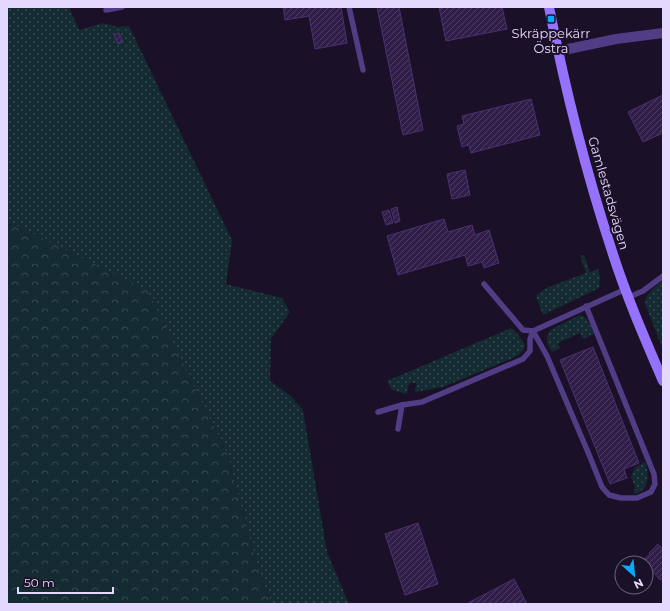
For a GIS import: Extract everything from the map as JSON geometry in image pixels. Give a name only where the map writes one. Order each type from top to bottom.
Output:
[{"type":"street","name":"Gamlestadsvägen","points":[[549,7],[570,100],[591,181],[611,249],[627,293],[663,381]]},
{"type":"street","points":[[559,51],[616,39],[663,33]]},
{"type":"lane","points":[[106,10],[122,7]]},
{"type":"lane","points":[[349,7],[363,70]]},
{"type":"lane","points":[[484,284],[523,330],[533,331],[586,306],[627,293],[643,291],[663,276]]},
{"type":"lane","points":[[533,331],[547,356],[602,487],[609,495],[621,498],[637,498],[651,492],[655,484],[654,474],[586,306]]},
{"type":"lane","points":[[378,412],[402,405],[422,402],[523,359],[530,351],[530,339],[533,331]]},
{"type":"lane","points":[[398,429],[402,405]]},
{"type":"green space","points":[[7,7],[69,7],[79,30],[103,23],[118,27],[129,26],[232,240],[226,284],[282,298],[290,312],[271,339],[270,381],[291,396],[303,410],[327,552],[349,604],[272,604],[259,573],[227,453],[195,389],[12,223],[7,226]]},
{"type":"green space","points":[[12,223],[147,290],[227,453],[259,573],[272,604],[7,604],[7,226]]},
{"type":"green space","points":[[580,255],[584,255],[590,272],[598,269],[600,277],[599,288],[543,315],[536,296],[546,288],[586,273]]},
{"type":"green space","points":[[663,280],[663,350],[645,303],[649,293]]},
{"type":"green space","points":[[580,315],[586,318],[593,329],[594,334],[583,339],[580,333],[558,343],[560,348],[552,352],[547,343],[547,336],[550,331]]},
{"type":"green space","points":[[511,328],[517,333],[525,345],[522,351],[513,358],[443,387],[415,392],[417,384],[411,383],[408,386],[407,394],[392,390],[387,381]]},
{"type":"green space","points":[[645,462],[648,472],[647,482],[643,490],[634,494],[635,486],[631,477],[635,467]]},
{"type":"building","points":[[283,7],[341,7],[347,43],[315,49],[309,16],[285,20]]},
{"type":"building","points":[[377,7],[399,7],[423,130],[403,135]]},
{"type":"building","points":[[439,7],[502,7],[507,29],[446,41]]},
{"type":"building","points":[[119,33],[123,42],[118,44],[114,35]]},
{"type":"building","points":[[663,95],[663,133],[643,142],[628,112]]},
{"type":"building","points":[[531,99],[540,135],[471,153],[469,145],[462,147],[457,126],[464,124],[462,116]]},
{"type":"building","points":[[465,170],[470,195],[452,199],[447,174]]},
{"type":"building","points":[[397,207],[400,221],[395,223],[391,209]]},
{"type":"building","points":[[389,210],[393,223],[386,225],[382,212]]},
{"type":"building","points":[[444,219],[448,232],[472,225],[475,235],[489,230],[499,263],[484,268],[482,262],[468,266],[465,255],[398,275],[387,236]]},
{"type":"building","points":[[593,347],[639,463],[624,469],[627,478],[610,484],[560,360]]},
{"type":"building","points":[[418,523],[438,584],[405,595],[385,534]]},
{"type":"building","points":[[658,544],[663,550],[663,578],[660,580],[654,573],[654,555],[649,555]]},
{"type":"building","points":[[514,579],[527,604],[468,603]]},
{"type":"place","name":"Skräppekärr Östra","points":[[551,19]]}]
